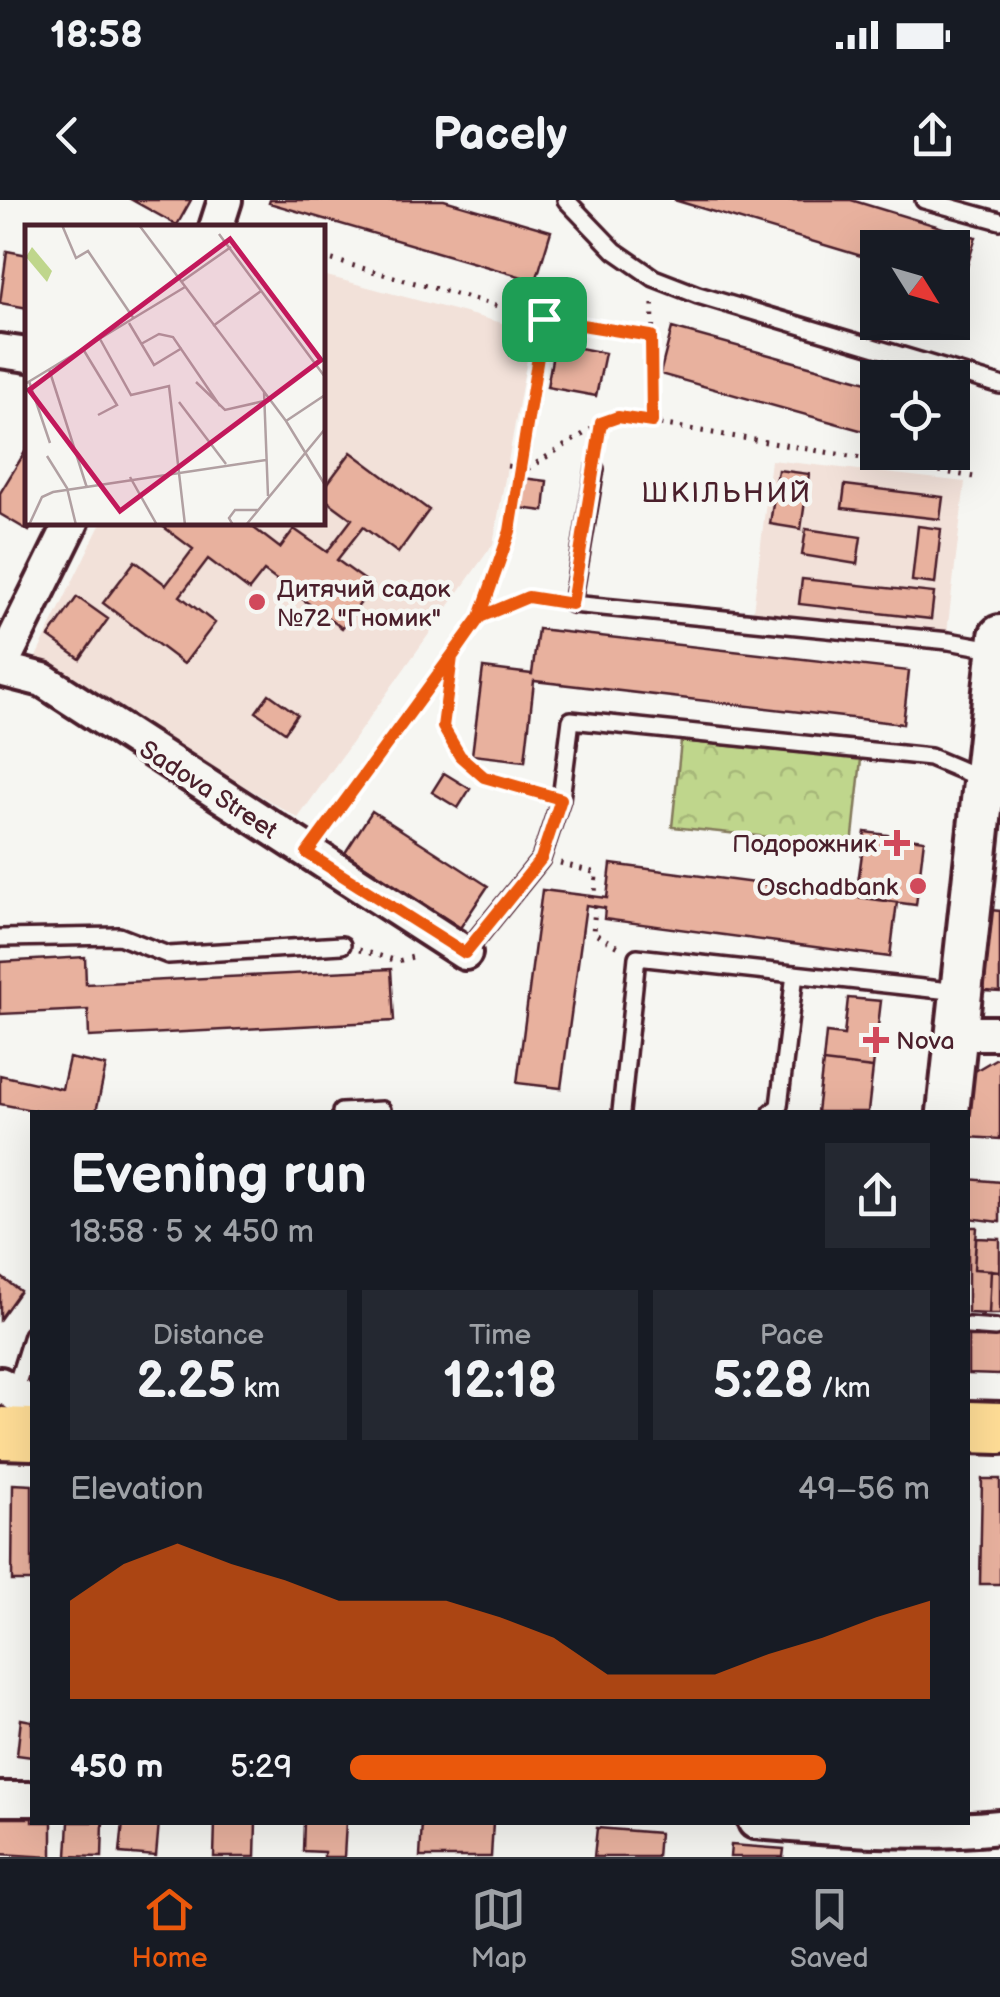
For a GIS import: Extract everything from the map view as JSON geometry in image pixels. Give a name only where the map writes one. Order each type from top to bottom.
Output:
[{"type":"main road","points":[[970,1427],[1000,1428]]},
{"type":"street","points":[[217,225],[225,200]]},
{"type":"street","points":[[0,351],[25,355]]},
{"type":"street","points":[[0,669],[71,525]]},
{"type":"street","points":[[948,1110],[999,643]]},
{"type":"street","name":"Sadova Street","points":[[0,669],[43,680],[458,949]]},
{"type":"street","points":[[955,1032],[1000,1033]]},
{"type":"street","points":[[0,1799],[30,1799]]},
{"type":"street","points":[[790,1825],[868,1832],[1000,1827]]},
{"type":"lane","points":[[566,200],[615,251],[654,278],[698,295],[1000,385]]},
{"type":"lane","points":[[924,200],[1000,221]]},
{"type":"lane","points":[[595,469],[572,604],[999,643]]},
{"type":"lane","points":[[458,949],[541,859],[561,799],[571,720],[930,756],[986,780]]},
{"type":"lane","points":[[0,938],[119,936],[168,956],[342,945]]},
{"type":"lane","points":[[620,1110],[637,957],[959,992]]},
{"type":"lane","points":[[774,1110],[779,1106],[795,974]]},
{"type":"lane","points":[[970,1326],[995,1328]]},
{"type":"lane","points":[[16,1410],[30,1345]]},
{"type":"path","points":[[325,258],[544,319],[651,336]]},
{"type":"path","points":[[652,422],[654,278]]},
{"type":"path","points":[[307,853],[480,617],[510,531],[544,319]]},
{"type":"path","points":[[507,466],[527,470],[601,423],[618,417],[980,478]]},
{"type":"path","points":[[595,469],[601,423]]},
{"type":"path","points":[[480,617],[528,597],[572,604]]},
{"type":"path","points":[[452,657],[443,727],[460,756],[484,777],[561,799]]},
{"type":"path","points":[[541,859],[596,873],[596,897]]},
{"type":"path","points":[[594,906],[593,934],[637,957]]},
{"type":"path","points":[[342,945],[398,961],[458,949]]},
{"type":"shaded area","name":"Дитячий садок №72 \"Гномик\"","points":[[325,276],[532,331],[493,544],[298,818],[34,661],[100,525],[325,525]]},
{"type":"shaded area","points":[[771,460],[965,482],[947,633],[753,611]]},
{"type":"green space","points":[[681,741],[861,759],[852,846],[672,827]]},
{"type":"building","points":[[132,200],[191,200],[177,225]]},
{"type":"building","points":[[444,200],[551,231],[536,281],[269,203]]},
{"type":"building","points":[[674,200],[851,200],[950,230],[860,230],[860,256]]},
{"type":"building","points":[[970,236],[976,237],[970,257]]},
{"type":"building","points":[[7,251],[25,254],[25,307],[0,303]]},
{"type":"building","points":[[672,328],[860,380],[860,430],[660,374]]},
{"type":"building","points":[[555,343],[605,353],[596,396],[547,387]]},
{"type":"building","points":[[25,452],[25,525],[32,525],[29,531],[0,514],[0,493]]},
{"type":"building","points":[[351,452],[429,510],[398,553],[363,527],[337,560],[373,586],[342,628],[264,571],[249,590],[208,559],[180,596],[215,623],[184,664],[103,603],[135,561],[166,585],[193,549],[161,525],[250,525],[280,548],[294,529],[327,552],[352,519],[325,499],[325,487]]},
{"type":"building","points":[[778,470],[809,474],[801,529],[770,524]]},
{"type":"building","points":[[523,478],[547,481],[544,511],[520,508]]},
{"type":"building","points":[[845,485],[943,497],[940,519],[842,508]]},
{"type":"building","points":[[918,526],[941,529],[935,584],[912,581]]},
{"type":"building","points":[[806,529],[861,537],[857,564],[802,555]]},
{"type":"building","points":[[802,579],[934,593],[931,619],[799,604]]},
{"type":"building","points":[[77,597],[108,619],[80,659],[49,637]]},
{"type":"building","points":[[538,629],[909,671],[903,724],[534,681],[525,761],[472,755],[483,668],[532,674]]},
{"type":"building","points":[[269,694],[297,714],[285,732],[256,712]]},
{"type":"building","points":[[444,773],[470,789],[458,808],[432,792]]},
{"type":"building","points":[[372,811],[488,886],[460,928],[345,853]]},
{"type":"building","points":[[865,832],[924,840],[916,905],[856,897]]},
{"type":"building","points":[[611,864],[897,902],[890,957],[604,919],[605,908],[586,905],[561,1088],[517,1083],[542,890],[607,898]]},
{"type":"building","points":[[990,910],[1000,911],[1000,992],[984,991]]},
{"type":"building","points":[[85,957],[86,984],[391,969],[394,1021],[89,1037],[88,1010],[0,1014],[0,962]]},
{"type":"building","points":[[848,998],[881,1001],[873,1068],[823,1062],[826,1033],[844,1035]]},
{"type":"building","points":[[69,1058],[106,1066],[96,1110],[32,1110],[0,1104],[0,1075],[62,1089]]},
{"type":"building","points":[[1000,1059],[1000,1139],[970,1137],[970,1074]]},
{"type":"building","points":[[823,1062],[873,1068],[868,1110],[817,1110]]},
{"type":"building","points":[[970,1179],[1000,1182],[1000,1222],[970,1218]]},
{"type":"building","points":[[970,1227],[977,1227],[974,1269],[991,1270],[989,1314],[970,1313]]},
{"type":"building","points":[[976,1238],[1000,1239],[1000,1271],[974,1269]]},
{"type":"building","points":[[991,1270],[1000,1271],[1000,1314],[989,1314]]},
{"type":"building","points":[[0,1276],[20,1291],[0,1319]]},
{"type":"building","points":[[970,1337],[1000,1337],[1000,1375],[970,1374]]},
{"type":"building","points":[[982,1479],[1000,1479],[1000,1584],[980,1584]]},
{"type":"building","points":[[13,1484],[30,1485],[30,1581],[12,1581]]},
{"type":"building","points":[[21,1719],[30,1721],[30,1757],[17,1755]]},
{"type":"building","points":[[0,1818],[30,1818],[30,1825],[52,1825],[52,1857],[0,1854]]},
{"type":"building","points":[[69,1825],[103,1825],[102,1857],[67,1856]]},
{"type":"building","points":[[123,1825],[159,1825],[156,1856],[120,1853]]},
{"type":"building","points":[[215,1825],[256,1825],[255,1857],[214,1857]]},
{"type":"building","points":[[304,1825],[346,1825],[344,1857],[303,1851]]},
{"type":"building","points":[[422,1825],[493,1825],[491,1857],[420,1857]]},
{"type":"building","points":[[597,1828],[659,1833],[657,1857],[594,1857]]},
{"type":"building","points":[[731,1845],[784,1849],[783,1857],[730,1857]]},
{"type":"place","name":"Дитячий садок №72 \"Гномик\"","points":[[257,602]]},
{"type":"place","name":"Подорожник","points":[[897,843]]},
{"type":"place","name":"Oschadbank","points":[[918,886]]},
{"type":"place","name":"Nova","points":[[876,1040]]},
{"type":"district","name":"ШКІЛЬНИЙ","points":[[727,492]]},
{"type":"route","points":[[544,319],[510,531],[480,617],[452,657],[443,727],[460,756],[484,777],[561,799],[541,859],[465,953],[307,853],[480,617],[528,597],[572,604],[601,423],[618,417],[652,422],[651,336],[544,319]]}]
